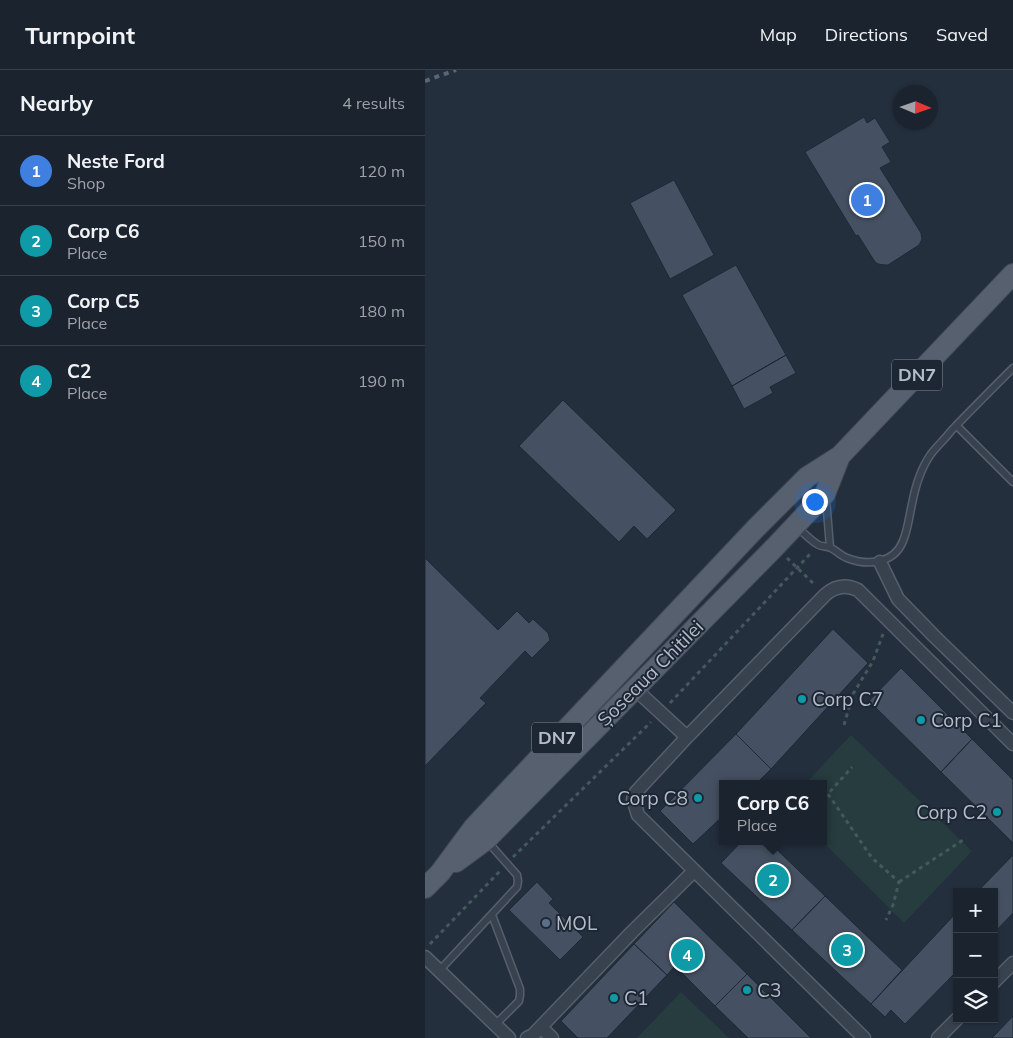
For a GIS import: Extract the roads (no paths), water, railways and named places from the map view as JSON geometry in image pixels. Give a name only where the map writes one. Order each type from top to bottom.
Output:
[{"type":"main road","name":"Șoseaua Chitilei","points":[[425,888],[440,873],[474,826],[756,528],[807,477],[840,456],[1013,274]]},
{"type":"main road","name":"Șoseaua Chitilei","points":[[440,873],[486,840],[825,494],[840,456]]},
{"type":"main road","points":[[777,508],[795,525]]},
{"type":"street","points":[[880,562],[898,599],[933,636],[1013,713]]},
{"type":"street","points":[[864,1038],[637,815],[633,800],[636,792],[825,595],[841,586],[858,590],[1013,744]]},
{"type":"street","points":[[634,688],[687,737]]},
{"type":"street","points":[[527,1038],[541,1027],[625,939],[694,871]]},
{"type":"street","points":[[425,957],[509,1038]]},
{"type":"street","points":[[998,978],[1013,963]]},
{"type":"street","points":[[937,1038],[953,1023]]},
{"type":"street","points":[[541,1027],[552,1038]]},
{"type":"lane","points":[[795,525],[819,546],[830,547],[850,559],[870,563],[880,562],[890,557],[902,544],[908,529],[912,503],[923,470],[931,455],[1013,368]]},
{"type":"lane","points":[[957,426],[1013,482]]},
{"type":"lane","points":[[825,494],[830,547]]},
{"type":"lane","points":[[439,970],[517,887],[517,875],[486,840]]},
{"type":"lane","points":[[492,915],[521,995],[519,1001],[495,1025]]},
{"type":"railway","points":[[425,81],[456,70]]},
{"type":"place","name":"Neste Ford","points":[[867,200]]},
{"type":"place","name":"Corp C7","points":[[802,699]]},
{"type":"place","name":"Corp C1","points":[[921,720]]},
{"type":"place","name":"Corp C8","points":[[698,798]]},
{"type":"place","name":"Corp C2","points":[[997,812]]},
{"type":"place","name":"Corp C6","points":[[773,880]]},
{"type":"place","name":"MOL","points":[[546,923]]},
{"type":"place","name":"Corp C5","points":[[847,950]]},
{"type":"place","name":"C2","points":[[687,955]]},
{"type":"place","name":"C3","points":[[747,990]]},
{"type":"place","name":"C1","points":[[614,998]]}]
